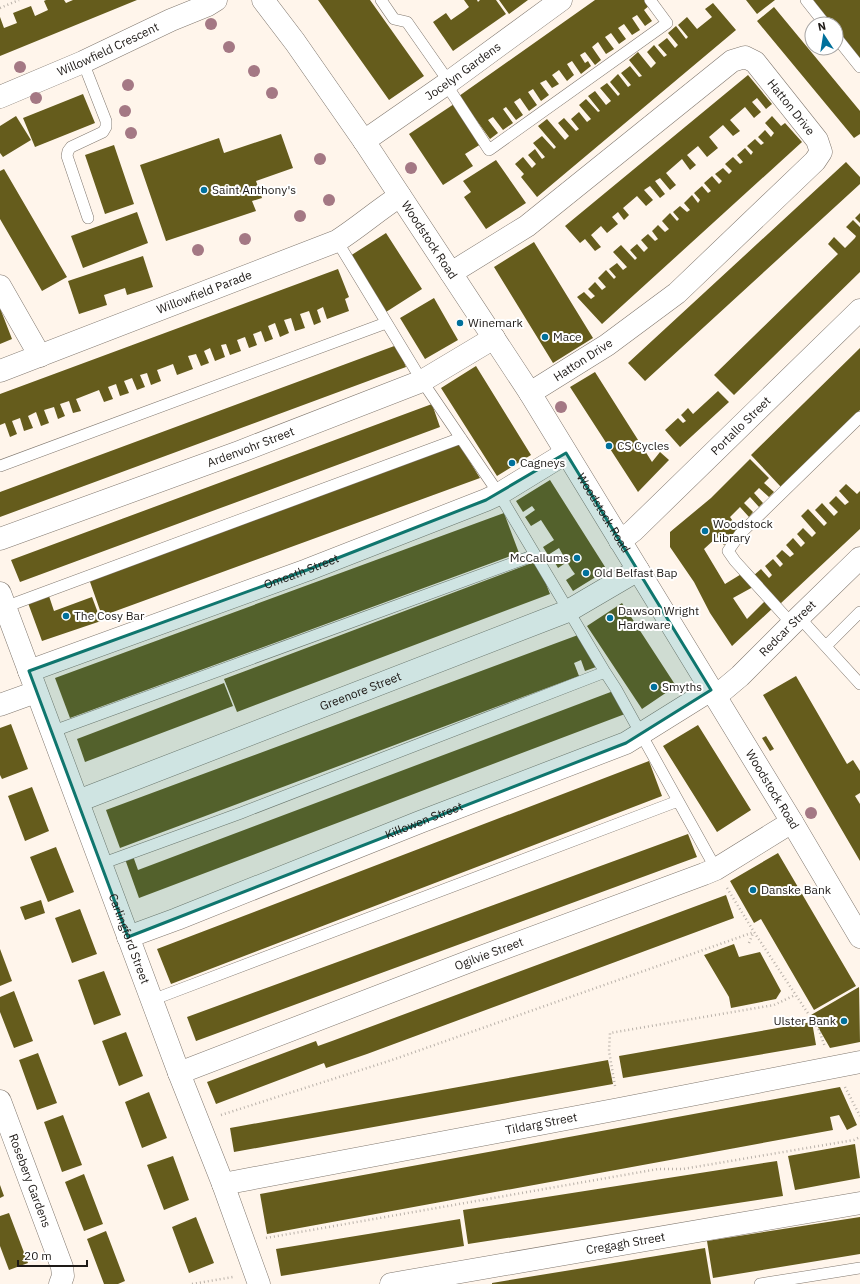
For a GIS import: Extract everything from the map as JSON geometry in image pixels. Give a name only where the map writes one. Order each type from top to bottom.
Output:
[{"type":"street","name":"Willowfield Crescent","points":[[0,97],[84,62],[216,0]]},
{"type":"street","name":"Woodstock Road","points":[[263,0],[295,42],[364,142],[530,393],[792,822],[860,937]]},
{"type":"street","name":"Jocelyn Gardens","points":[[364,142],[561,0]]},
{"type":"street","name":"Hatton Drive","points":[[451,273],[527,226],[732,61],[745,57],[754,62],[817,140],[821,152],[815,161],[677,293],[607,345],[530,393]]},
{"type":"street","name":"Willowfield Parade","points":[[0,371],[337,241],[356,229],[380,209],[400,196]]},
{"type":"street","points":[[0,286],[40,356]]},
{"type":"street","name":"Portallo Street","points":[[620,541],[633,531],[860,310]]},
{"type":"street","name":"Ardenvohr Street","points":[[0,539],[239,452],[422,381],[494,338]]},
{"type":"street","name":"Omeath Street","points":[[29,671],[307,570],[499,494],[566,453]]},
{"type":"street","name":"Redcar Street","points":[[716,699],[860,558]]},
{"type":"street","name":"Greenore Street","points":[[78,801],[568,611],[638,570]]},
{"type":"street","name":"Carlingford Street","points":[[3,600],[179,1073],[223,1184],[257,1279]]},
{"type":"street","points":[[0,706],[36,692]]},
{"type":"street","name":"Killowen Street","points":[[128,937],[626,743],[716,699]]},
{"type":"street","name":"Ogilvie Street","points":[[179,1073],[478,958],[704,874],[716,869],[792,822]]},
{"type":"street","name":"Tildarg Street","points":[[223,1184],[860,1062]]},
{"type":"street","name":"Rosebery Gardens","points":[[0,1101],[62,1267],[63,1276],[60,1284]]},
{"type":"street","name":"Cregagh Street","points":[[391,1284],[860,1203]]},
{"type":"lane","points":[[381,0],[394,19],[407,22],[489,150],[666,24],[650,0]]},
{"type":"lane","points":[[806,0],[819,16]]},
{"type":"lane","points":[[844,47],[860,67]]},
{"type":"lane","points":[[84,62],[106,121],[106,127],[103,132],[71,147],[68,151],[68,156],[88,218]]},
{"type":"lane","points":[[337,241],[422,381],[499,494],[616,689],[716,869]]},
{"type":"lane","points":[[0,466],[386,323]]},
{"type":"lane","points":[[860,417],[740,534],[728,551],[735,561],[795,620],[826,646],[860,684]]},
{"type":"lane","points":[[3,600],[461,438]]},
{"type":"lane","points":[[51,732],[535,555]]},
{"type":"lane","points":[[826,646],[860,612]]},
{"type":"lane","points":[[101,864],[241,813],[605,672]]},
{"type":"lane","points":[[152,1000],[678,801]]},
{"type":"lane","points":[[760,1284],[860,1268]]},
{"type":"path","points":[[0,8],[19,0]]},
{"type":"path","points":[[716,869],[754,932],[819,1030],[822,1040],[860,1116]]},
{"type":"path","points":[[749,943],[754,932]]},
{"type":"path","points":[[198,1122],[392,1060],[754,932]]},
{"type":"path","points":[[619,1109],[609,1051],[610,1033],[774,1005],[795,995]]},
{"type":"path","points":[[244,1242],[658,1169],[691,1168],[854,1140],[860,1137]]},
{"type":"path","points":[[192,1284],[257,1279]]},
{"type":"highlighted area","points":[[566,453],[711,690],[626,743],[128,937],[29,671],[307,570],[486,500]]},
{"type":"building","points":[[64,0],[66,3],[73,0],[137,0],[0,56],[0,17],[4,28],[17,23],[13,13],[31,6],[35,16],[48,10],[44,1]]},
{"type":"building","points":[[318,0],[370,0],[424,76],[389,100]]},
{"type":"building","points":[[464,0],[477,0],[478,2],[480,0],[496,0],[506,14],[453,51],[433,22],[446,13],[451,20],[464,11],[469,7]]},
{"type":"building","points":[[499,0],[528,0],[509,14]]},
{"type":"building","points":[[595,0],[647,0],[650,5],[644,10],[652,21],[645,26],[637,15],[632,18],[640,30],[632,35],[624,24],[618,28],[626,39],[619,44],[611,33],[605,37],[614,49],[606,54],[598,42],[592,47],[601,60],[595,65],[585,52],[580,55],[585,63],[588,61],[591,66],[581,74],[572,61],[567,64],[574,75],[567,81],[559,70],[552,75],[559,84],[552,88],[546,80],[540,83],[549,95],[541,101],[533,89],[528,92],[537,105],[529,111],[520,98],[514,102],[523,115],[516,120],[506,107],[503,109],[513,123],[503,130],[493,117],[488,120],[498,133],[490,139],[459,96]]},
{"type":"building","points":[[746,0],[775,0],[757,14]]},
{"type":"building","points":[[813,0],[860,0],[860,59],[844,39],[844,16],[826,16]]},
{"type":"building","points":[[713,3],[736,30],[537,197],[521,177],[524,174],[515,164],[523,157],[532,168],[536,164],[528,155],[535,149],[542,159],[545,157],[533,143],[542,136],[554,149],[556,147],[538,126],[547,119],[565,140],[569,136],[558,123],[564,118],[576,131],[579,129],[571,119],[579,112],[587,122],[591,119],[579,105],[586,99],[598,112],[600,111],[588,96],[595,91],[606,105],[611,101],[600,88],[607,83],[618,96],[620,94],[610,82],[618,74],[628,87],[631,85],[621,73],[630,66],[639,77],[642,76],[629,60],[638,52],[651,68],[656,63],[647,52],[654,45],[664,57],[667,55],[658,45],[667,38],[675,48],[678,45],[668,33],[676,26],[686,39],[688,37],[678,25],[687,17],[697,29],[712,17],[705,9]]},
{"type":"building","points":[[774,7],[804,43],[804,56],[815,56],[860,111],[860,134],[854,138],[757,21]]},
{"type":"building","points":[[748,75],[772,104],[766,109],[757,98],[752,102],[761,112],[754,118],[745,107],[730,120],[740,131],[733,136],[723,125],[709,137],[718,148],[707,157],[698,146],[687,155],[696,165],[690,170],[682,159],[666,173],[676,185],[670,190],[660,178],[655,181],[665,194],[660,198],[650,186],[644,190],[653,200],[646,206],[637,196],[623,208],[629,215],[624,220],[618,212],[612,217],[618,224],[607,233],[601,226],[591,235],[601,247],[595,251],[585,239],[580,243],[565,226]]},
{"type":"building","points":[[83,94],[95,123],[35,147],[23,118]]},
{"type":"building","points":[[454,104],[481,144],[465,154],[473,166],[443,185],[409,134]]},
{"type":"building","points":[[16,116],[31,140],[3,157],[0,153],[0,126]]},
{"type":"building","points":[[772,116],[781,126],[785,123],[802,142],[602,324],[577,297],[584,292],[591,299],[595,296],[588,289],[595,282],[602,290],[606,287],[598,278],[606,270],[614,279],[616,277],[609,269],[617,263],[623,270],[627,267],[613,252],[621,245],[635,260],[637,258],[630,250],[637,244],[644,252],[648,248],[641,240],[648,234],[655,241],[658,239],[652,231],[658,225],[665,232],[669,229],[662,221],[670,213],[677,221],[679,219],[673,212],[680,206],[687,212],[690,210],[684,203],[692,195],[698,203],[700,200],[694,193],[702,186],[708,193],[711,191],[704,183],[712,176],[719,184],[722,181],[715,174],[723,168],[729,174],[732,171],[725,164],[733,157],[740,164],[743,162],[737,155],[745,148],[751,155],[753,152],[747,146],[755,139],[761,145],[764,143],[758,137],[765,130],[771,137],[774,133],[765,123]]},
{"type":"building","name":"Saint Anthony's","points":[[281,134],[293,168],[256,181],[262,198],[252,201],[256,211],[166,241],[140,165],[219,138],[224,153]]},
{"type":"building","points":[[114,145],[134,204],[105,214],[85,155]]},
{"type":"building","points":[[496,160],[526,203],[486,229],[464,197],[471,192],[463,181]]},
{"type":"building","points":[[846,162],[860,177],[860,184],[645,381],[628,363]]},
{"type":"building","points":[[4,169],[67,277],[42,291],[0,219],[0,171]]},
{"type":"building","points":[[137,212],[148,243],[83,268],[71,236]]},
{"type":"building","points":[[860,213],[860,223],[855,218]]},
{"type":"building","points":[[853,220],[860,227],[860,272],[734,395],[714,375],[838,254],[828,244],[834,237],[845,248],[855,238],[856,236],[846,227]]},
{"type":"building","points":[[386,233],[422,289],[386,312],[350,256]]},
{"type":"building","points":[[534,242],[593,338],[553,363],[494,267]]},
{"type":"building","points":[[143,256],[153,287],[127,295],[125,288],[104,295],[107,305],[79,314],[68,281]]},
{"type":"building","points":[[338,269],[349,297],[345,299],[349,311],[327,319],[323,307],[317,310],[321,322],[314,325],[309,311],[300,314],[305,328],[295,331],[291,318],[284,320],[289,333],[280,337],[275,323],[268,326],[273,339],[265,342],[261,331],[253,334],[257,345],[249,348],[245,337],[237,340],[241,351],[230,355],[226,344],[221,345],[225,357],[215,361],[210,348],[204,351],[209,363],[201,366],[196,354],[188,356],[193,369],[177,375],[173,364],[157,370],[161,381],[151,385],[147,373],[140,375],[145,387],[137,390],[132,378],[124,381],[129,393],[120,396],[116,384],[108,387],[113,399],[104,402],[99,390],[76,399],[81,411],[73,413],[69,401],[60,404],[65,416],[58,419],[54,407],[44,410],[49,423],[41,426],[36,412],[28,416],[33,428],[24,431],[20,418],[12,421],[17,434],[10,437],[5,423],[0,425],[0,394]]},
{"type":"building","points":[[434,298],[458,340],[425,359],[400,318]]},
{"type":"building","points":[[0,308],[12,339],[0,344]]},
{"type":"building","points":[[397,345],[406,367],[0,517],[0,492]]},
{"type":"building","points":[[860,348],[860,410],[781,487],[751,455]]},
{"type":"building","points":[[476,366],[531,455],[497,476],[441,388]]},
{"type":"building","points":[[595,372],[652,462],[660,452],[669,460],[638,492],[570,387]]},
{"type":"building","points":[[718,391],[729,402],[680,447],[665,430],[678,418],[683,423],[686,421],[681,415],[688,408],[693,414]]},
{"type":"building","points":[[432,404],[440,427],[20,582],[11,560]]},
{"type":"building","points":[[459,444],[480,478],[102,616],[89,579]]},
{"type":"building","points":[[750,459],[769,478],[764,483],[774,492],[769,497],[759,488],[754,493],[763,503],[759,507],[750,497],[744,503],[753,512],[749,517],[740,507],[730,517],[740,531],[724,545],[717,537],[704,549],[725,584],[743,573],[753,587],[733,598],[747,619],[765,601],[774,607],[732,646],[710,613],[694,582],[670,547],[670,532],[711,498]]},
{"type":"building","points":[[550,480],[607,570],[573,591],[566,580],[575,574],[567,562],[558,568],[554,561],[563,555],[559,548],[548,555],[543,547],[554,540],[541,520],[531,526],[525,517],[535,510],[532,506],[523,512],[516,501]]},
{"type":"building","points":[[846,484],[857,494],[860,491],[860,529],[780,604],[753,576],[761,569],[769,578],[772,575],[765,566],[773,559],[780,567],[783,564],[776,556],[782,550],[790,557],[794,554],[786,545],[793,538],[801,547],[805,543],[797,534],[803,528],[812,537],[816,533],[801,516],[808,509],[824,526],[827,523],[815,510],[822,503],[834,516],[838,512],[829,503],[836,496],[845,505],[849,502],[839,491]]},
{"type":"building","points":[[504,513],[519,553],[70,718],[55,678]]},
{"type":"building","points":[[537,561],[550,594],[237,712],[224,679]]},
{"type":"building","name":"The Cosy Bar","points":[[49,596],[54,611],[92,597],[101,621],[42,641],[28,603]]},
{"type":"building","points":[[622,603],[676,686],[642,709],[587,626]]},
{"type":"building","points":[[578,635],[596,667],[585,671],[581,660],[574,663],[579,676],[120,848],[106,810]]},
{"type":"building","points":[[796,676],[847,764],[853,760],[860,771],[860,793],[855,796],[860,804],[860,861],[763,695]]},
{"type":"building","points":[[224,683],[233,706],[85,762],[77,739]]},
{"type":"building","points":[[616,690],[625,714],[139,898],[125,859],[133,856],[138,870]]},
{"type":"building","points":[[11,724],[28,769],[2,779],[0,775],[0,728]]},
{"type":"building","points":[[698,725],[751,810],[717,832],[663,746]]},
{"type":"building","points":[[766,736],[774,749],[770,751],[762,738]]},
{"type":"building","points":[[649,761],[662,796],[171,984],[157,949]]},
{"type":"building","points":[[32,787],[49,831],[25,841],[8,796]]},
{"type":"building","points":[[688,834],[697,857],[196,1041],[187,1017]]},
{"type":"building","points":[[56,847],[74,892],[48,902],[30,857]]},
{"type":"building","points":[[778,853],[856,986],[814,1010],[761,919],[754,923],[730,881]]},
{"type":"building","points":[[726,895],[734,918],[367,1054],[326,1068],[324,1063],[216,1104],[207,1082],[316,1041],[318,1046],[332,1041]]},
{"type":"building","points":[[41,900],[45,913],[25,920],[20,907]]},
{"type":"building","points":[[80,909],[97,954],[72,963],[55,918]]},
{"type":"building","points":[[734,944],[739,957],[760,952],[781,991],[776,999],[731,1008],[729,997],[704,955]]},
{"type":"building","points":[[0,949],[12,981],[0,986]]},
{"type":"building","points":[[104,971],[121,1015],[94,1025],[78,980]]},
{"type":"building","points":[[859,987],[860,1042],[830,1048],[811,1015]]},
{"type":"building","points":[[14,991],[33,1041],[14,1048],[0,1012],[0,997]]},
{"type":"building","points":[[812,1022],[816,1045],[623,1078],[619,1056]]},
{"type":"building","points":[[126,1032],[143,1076],[119,1086],[102,1041]]},
{"type":"building","points":[[38,1053],[57,1103],[37,1110],[19,1060]]},
{"type":"building","points":[[608,1060],[613,1084],[234,1152],[230,1128]]},
{"type":"building","points":[[840,1087],[857,1125],[847,1130],[839,1115],[830,1117],[833,1130],[267,1234],[260,1194]]},
{"type":"building","points":[[149,1092],[167,1138],[142,1148],[125,1102]]},
{"type":"building","points":[[63,1115],[82,1165],[62,1172],[44,1122]]},
{"type":"building","points":[[855,1144],[860,1178],[795,1190],[788,1156]]},
{"type":"building","points":[[173,1156],[189,1200],[164,1210],[147,1165]]},
{"type":"building","points":[[777,1161],[783,1196],[468,1244],[463,1210]]},
{"type":"building","points":[[84,1174],[103,1224],[84,1231],[65,1182]]},
{"type":"building","points":[[0,1185],[4,1196],[0,1198]]},
{"type":"building","points":[[9,1213],[28,1263],[9,1270],[0,1246],[0,1216]]},
{"type":"building","points":[[196,1217],[214,1263],[189,1273],[172,1227]]},
{"type":"building","points":[[860,1217],[860,1254],[713,1278],[707,1241]]},
{"type":"building","points":[[460,1219],[464,1246],[281,1276],[276,1249]]},
{"type":"building","points":[[106,1231],[125,1281],[118,1284],[104,1284],[87,1239]]},
{"type":"building","points":[[705,1248],[711,1284],[492,1284],[492,1283]]},
{"type":"place","name":"Saint Anthony's","points":[[204,190]]},
{"type":"place","name":"Winemark","points":[[460,323]]},
{"type":"place","name":"Mace","points":[[545,337]]},
{"type":"place","name":"CS Cycles","points":[[609,446]]},
{"type":"place","name":"Cagneys","points":[[512,463]]},
{"type":"place","name":"Woodstock Library","points":[[705,531]]},
{"type":"place","name":"McCallums","points":[[577,558]]},
{"type":"place","name":"Old Belfast Bap","points":[[586,573]]},
{"type":"place","name":"The Cosy Bar","points":[[66,616]]},
{"type":"place","name":"Dawson Wright Hardware","points":[[610,618]]},
{"type":"place","name":"Smyths","points":[[654,687]]},
{"type":"place","name":"Danske Bank","points":[[753,890]]},
{"type":"place","name":"Ulster Bank","points":[[844,1021]]}]
